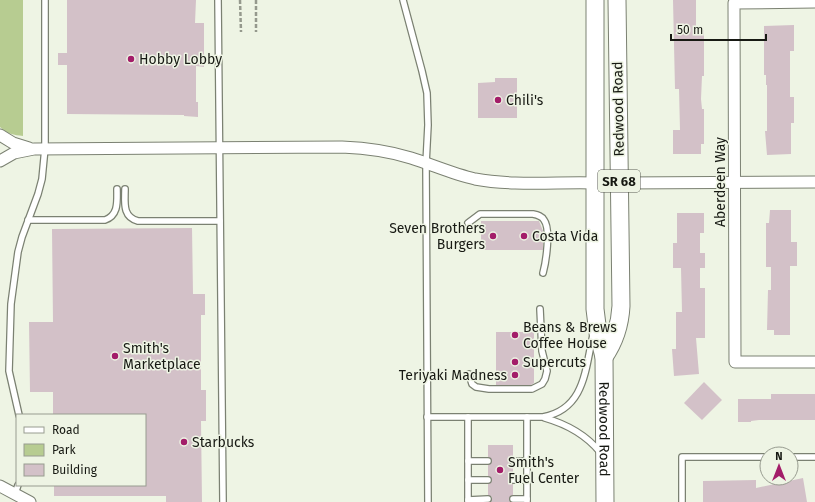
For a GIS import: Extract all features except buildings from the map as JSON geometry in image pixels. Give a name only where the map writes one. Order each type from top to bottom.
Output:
[{"type":"main road","name":"Redwood Road","points":[[594,0],[596,321],[604,357],[605,502]]},
{"type":"main road","name":"Redwood Road","points":[[604,357],[614,340],[621,319],[617,0]]},
{"type":"street","name":"Aberdeen Way","points":[[815,2],[734,3],[735,362],[815,362]]},
{"type":"street","points":[[0,137],[19,146],[40,148],[362,148],[396,154],[459,175],[492,181],[594,183]]},
{"type":"street","points":[[0,137],[2,147],[0,160]]},
{"type":"street","points":[[0,160],[14,153],[40,148]]},
{"type":"street","points":[[619,183],[815,182]]},
{"type":"street","points":[[0,486],[16,490],[30,502]]},
{"type":"lane","points":[[19,414],[9,371],[9,326],[15,267],[22,237],[42,179],[40,148],[45,0]]},
{"type":"lane","points":[[218,0],[223,502]]},
{"type":"lane","points":[[403,0],[422,71],[426,94],[428,125],[426,164],[428,502]]},
{"type":"lane","points":[[28,220],[109,219],[116,210],[116,189]]},
{"type":"lane","points":[[125,189],[125,210],[134,220],[220,221]]},
{"type":"lane","points":[[468,223],[480,214],[534,214],[540,216],[545,221],[547,228],[547,259],[543,273]]},
{"type":"lane","points":[[469,374],[472,384],[482,388],[532,389],[542,384],[545,380],[547,371],[542,351],[540,309]]},
{"type":"lane","points":[[427,417],[543,417],[558,413],[570,404],[581,388],[596,321]]},
{"type":"lane","points":[[468,417],[468,501],[488,499]]},
{"type":"lane","points":[[513,499],[527,501],[526,417]]},
{"type":"lane","points":[[543,417],[566,425],[577,432],[596,448],[604,458]]},
{"type":"lane","points":[[682,502],[682,457],[759,457]]},
{"type":"lane","points":[[799,457],[815,457]]},
{"type":"lane","points":[[468,461],[488,461]]},
{"type":"lane","points":[[513,461],[526,461]]},
{"type":"lane","points":[[468,480],[488,480]]},
{"type":"lane","points":[[513,480],[526,480]]},
{"type":"path","points":[[240,0],[241,32]]},
{"type":"path","points":[[256,0],[256,32]]},
{"type":"green space","points":[[0,0],[23,0],[23,136],[11,134],[0,127]]},
{"type":"place","name":"Hobby Lobby","points":[[131,59]]},
{"type":"place","name":"Chili's","points":[[498,100]]},
{"type":"place","name":"Seven Brothers Burgers","points":[[493,236]]},
{"type":"place","name":"Costa Vida","points":[[524,236]]},
{"type":"place","name":"Beans & Brews Coffee House","points":[[515,335]]},
{"type":"place","name":"Smith's Marketplace","points":[[115,356]]},
{"type":"place","name":"Supercuts","points":[[515,362]]},
{"type":"place","name":"Teriyaki Madness","points":[[515,375]]},
{"type":"place","name":"Starbucks","points":[[184,442]]},
{"type":"place","name":"Smith's Fuel Center","points":[[500,470]]}]
